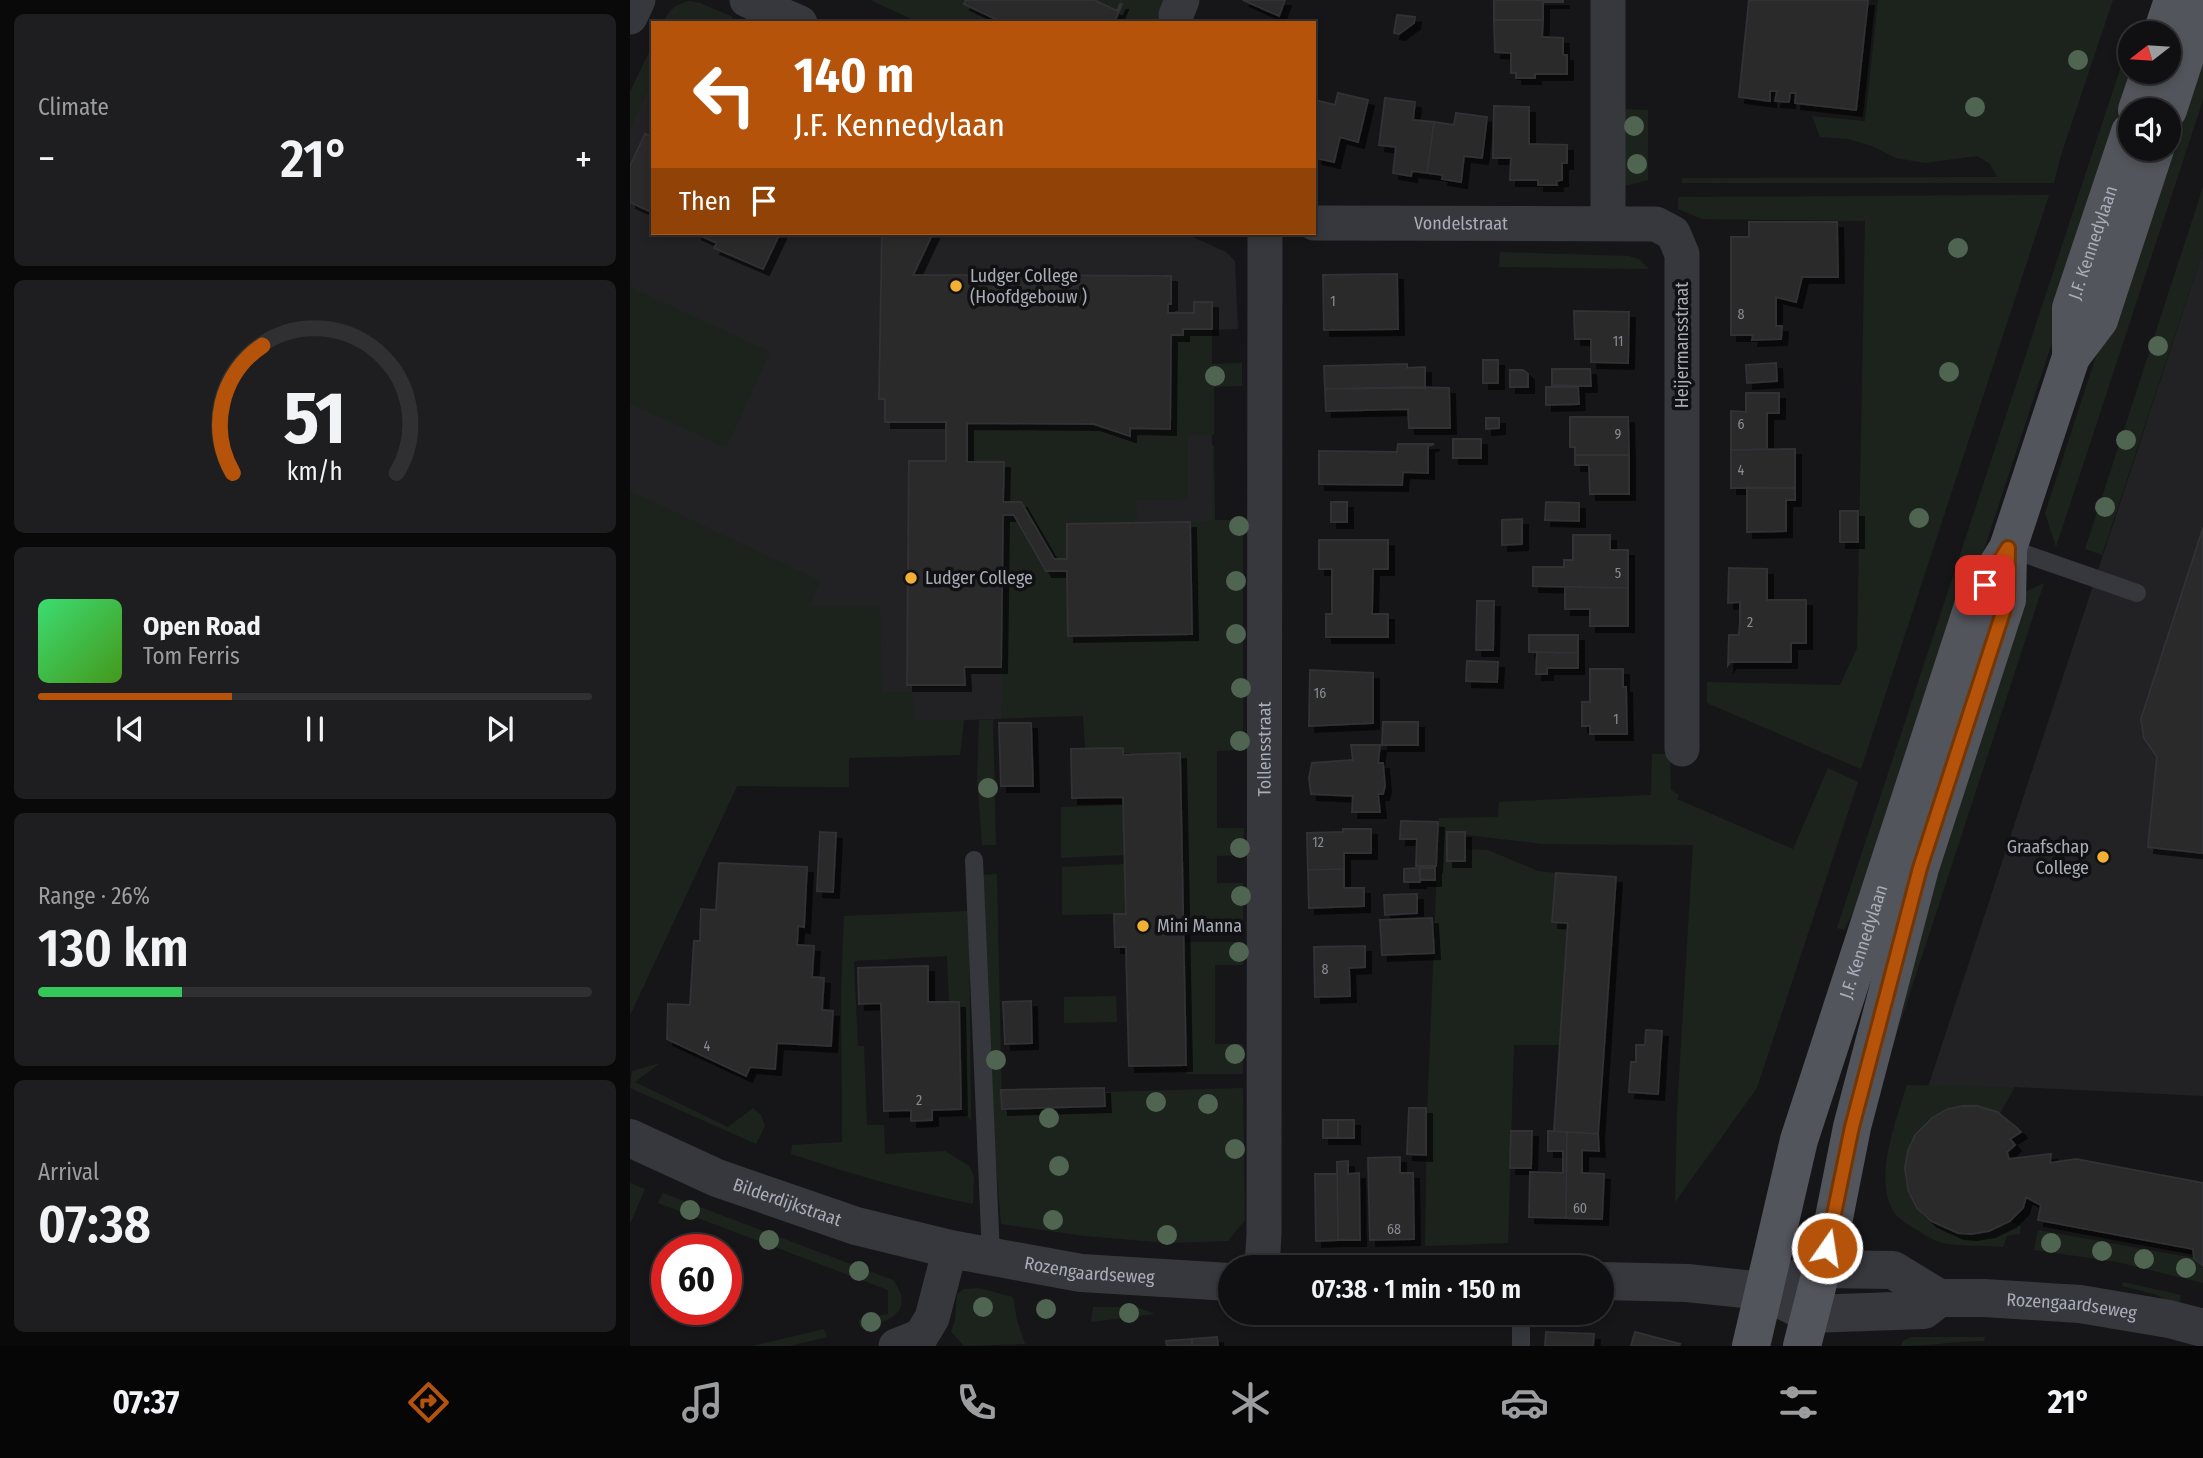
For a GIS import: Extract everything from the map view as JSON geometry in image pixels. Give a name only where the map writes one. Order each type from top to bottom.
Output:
[{"type":"main road","points":[[2166,21],[2173,0]]},
{"type":"main road","points":[[2172,98],[2203,2]]},
{"type":"main road","name":"J.F. Kennedylaan","points":[[1751,1346],[1800,1140],[1974,603],[2008,548],[2071,357],[2071,308],[2120,161]]},
{"type":"main road","name":"J.F. Kennedylaan","points":[[2071,357],[2099,320],[2151,161]]},
{"type":"main road","name":"J.F. Kennedylaan","points":[[1806,1330],[1822,1269],[1852,1127],[1920,868],[2007,600],[2008,548]]},
{"type":"street","points":[[630,17],[638,0]]},
{"type":"street","points":[[747,0],[795,21]]},
{"type":"street","points":[[1608,0],[1608,223]]},
{"type":"street","name":"Vondelstraat","points":[[1316,223],[1608,223]]},
{"type":"street","name":"Heijermansstraat","points":[[1608,223],[1656,224],[1673,233],[1682,254],[1682,749]]},
{"type":"street","name":"Tollensstraat","points":[[1263,1255],[1265,235]]},
{"type":"street","name":"Bilderdijkstraat","points":[[630,1138],[717,1178],[856,1226],[950,1249]]},
{"type":"street","points":[[896,1346],[921,1336],[933,1318],[950,1249]]},
{"type":"street","name":"Rozengaardseweg","points":[[950,1249],[1082,1272],[1218,1281]]},
{"type":"street","name":"Rozengaardseweg","points":[[1614,1281],[1687,1283],[1764,1291],[1822,1269],[1893,1270],[1939,1298],[2080,1304],[2169,1319],[2203,1328]]},
{"type":"street","name":"Rozengaardseweg","points":[[1764,1291],[1806,1330],[1924,1310],[1939,1298]]},
{"type":"lane","points":[[2008,548],[2137,593]]},
{"type":"lane","points":[[974,860],[991,1256]]},
{"type":"lane","points":[[1521,1325],[1521,1346]]},
{"type":"shaded area","points":[[870,0],[1172,0],[1165,21],[916,21]]},
{"type":"shaded area","points":[[1878,0],[2113,0],[2054,183],[1682,183],[1682,178],[1997,177],[1990,164],[1977,156],[1925,163],[1896,158],[1872,146],[1848,139],[1820,137],[1812,116],[1865,121]]},
{"type":"shaded area","points":[[689,1],[700,3],[733,17],[730,21],[664,21],[673,8]]},
{"type":"shaded area","points":[[2199,42],[2203,43],[2203,100],[2056,547],[2045,513],[2122,276],[2164,161],[2181,161],[2180,98]]},
{"type":"shaded area","name":"Ludger College","points":[[651,48],[651,235],[1188,235],[1226,252],[1235,261],[1238,329],[1212,330],[1212,522],[1190,523],[1192,634],[1040,717],[849,725],[849,787],[737,786],[630,1015],[630,92]]},
{"type":"shaded area","points":[[651,48],[651,83],[630,129],[630,92]]},
{"type":"shaded area","points":[[2118,75],[2118,84],[2137,84],[2132,98],[2118,98],[2118,142],[1884,854],[1844,930],[1837,928]]},
{"type":"shaded area","points":[[1621,109],[1648,110],[1648,180],[1621,187]]},
{"type":"shaded area","points":[[2203,187],[2203,251],[2102,555],[2085,549]]},
{"type":"shaded area","points":[[2049,195],[1861,769],[1707,703],[1707,682],[1840,685],[1857,648],[1865,221],[1702,219],[1678,209],[1678,197]]},
{"type":"shaded area","name":"Graafschap College","points":[[2203,251],[2203,1096],[2015,1087],[1928,1087]]},
{"type":"shaded area","points":[[1500,252],[1629,256],[1639,259],[1649,269],[1499,267]]},
{"type":"shaded area","points":[[630,287],[770,352],[726,448],[630,403]]},
{"type":"shaded area","points":[[1183,329],[1212,329],[1212,364],[1242,363],[1242,386],[1214,387],[1214,435],[1188,435],[1188,499],[1136,500],[1137,523],[1067,559],[1054,559],[967,462],[967,423],[1094,424],[1129,436],[1130,428],[1170,429],[1171,335],[1183,334]]},
{"type":"shaded area","points":[[1214,445],[1215,520],[1243,520],[1243,750],[1217,751],[1217,828],[1244,828],[1243,855],[1217,856],[1217,883],[1243,883],[1243,926],[1183,926],[1180,753],[1123,755],[1123,748],[1085,749],[1083,716],[1002,718],[1003,515],[1014,515],[1046,571],[1067,571],[1192,634],[1190,522],[1212,521]]},
{"type":"shaded area","points":[[630,491],[821,581],[810,606],[880,606],[882,692],[913,692],[914,721],[964,720],[960,755],[849,758],[849,787],[737,786],[630,1015]]},
{"type":"shaded area","points":[[2044,583],[1874,1103],[1870,1094],[2017,596]]},
{"type":"shaded area","points":[[993,719],[996,845],[982,845],[977,777],[979,720]]},
{"type":"shaded area","points":[[1652,754],[1670,754],[1671,790],[1679,795],[1677,799],[1793,849],[1828,768],[1858,782],[1757,1088],[1675,1202],[1677,1111],[1693,845],[1542,844],[1459,834],[1459,849],[1488,850],[1538,871],[1556,873],[1552,922],[1568,923],[1560,1045],[1514,1045],[1508,1243],[1425,1246],[1427,1115],[1439,818],[1498,817],[1499,802],[1651,795]]},
{"type":"shaded area","points":[[1123,805],[1124,855],[1061,858],[1061,807]]},
{"type":"shaded area","points":[[1124,864],[1126,914],[1062,915],[1062,867]]},
{"type":"shaded area","points":[[997,874],[1002,1108],[1105,1106],[1105,1092],[1243,1088],[1245,1220],[1228,1241],[1168,1243],[1085,1236],[1001,1224],[994,1141],[983,875]]},
{"type":"shaded area","points":[[969,911],[971,1121],[961,1109],[959,1002],[949,1002],[947,956],[854,961],[858,1046],[864,1046],[867,1125],[884,1125],[885,1154],[945,1151],[969,1166],[974,1176],[973,1204],[881,1182],[791,1154],[792,1145],[842,1142],[841,991],[844,916]]},
{"type":"shaded area","points":[[1183,942],[1243,942],[1243,965],[1215,965],[1215,1044],[1243,1044],[1243,1074],[1187,1074]]},
{"type":"shaded area","points":[[1116,996],[1117,1022],[1064,1023],[1064,997]]},
{"type":"shaded area","points":[[660,1063],[635,1082],[728,1127],[753,1108],[761,1115],[765,1126],[756,1144],[630,1088],[632,1071]]},
{"type":"shaded area","points":[[1907,1085],[2015,1087],[2000,1113],[1969,1107],[1944,1112],[1923,1126],[1910,1146],[1905,1169],[1909,1193],[1923,1214],[1948,1230],[1964,1234],[1980,1233],[2010,1221],[2021,1227],[2020,1234],[2007,1236],[2003,1247],[1940,1242],[1910,1226],[1897,1216],[1889,1203],[1886,1187],[1888,1151]]},
{"type":"shaded area","points":[[630,1183],[645,1189],[630,1224]]},
{"type":"shaded area","points":[[663,1193],[893,1280],[900,1291],[900,1308],[889,1319],[860,1328],[859,1320],[888,1314],[888,1290],[658,1203]]},
{"type":"shaded area","points":[[2038,1230],[2194,1258],[2203,1266],[2203,1283],[2117,1262],[2034,1250]]},
{"type":"shaded area","points":[[2123,1282],[2181,1295],[2179,1305],[2154,1294],[2122,1286]]},
{"type":"shaded area","points":[[979,1288],[1013,1297],[1025,1344],[964,1346],[951,1332],[957,1294],[964,1289]]},
{"type":"shaded area","points":[[1093,1307],[1137,1307],[1155,1314],[1091,1322]]},
{"type":"shaded area","points":[[824,1329],[827,1337],[790,1346],[753,1346]]},
{"type":"shaded area","points":[[1912,1337],[1985,1337],[1984,1341],[1900,1346],[1904,1340]]},
{"type":"building","points":[[966,0],[1094,0],[1117,11],[1122,4],[1115,21],[1000,21],[964,4]]},
{"type":"building","points":[[1243,0],[1285,0],[1279,16]]},
{"type":"building","points":[[1494,0],[1563,2],[1543,2],[1543,20],[1494,20]]},
{"type":"building","points":[[1749,0],[1868,0],[1856,110],[1795,103],[1796,93],[1790,93],[1789,102],[1775,101],[1777,91],[1770,91],[1770,101],[1739,97]]},
{"type":"building","points":[[1397,15],[1415,17],[1414,23],[1399,34],[1394,33]]},
{"type":"building","points":[[1494,20],[1543,20],[1542,37],[1563,38],[1567,74],[1535,74],[1535,78],[1516,78],[1516,73],[1511,73],[1511,53],[1495,52]]},
{"type":"building","points":[[1338,93],[1368,100],[1358,142],[1340,137],[1334,162],[1316,158],[1316,100],[1335,105]]},
{"type":"building","points":[[1385,98],[1415,102],[1413,120],[1434,122],[1427,173],[1412,171],[1411,176],[1393,173],[1396,147],[1379,145]]},
{"type":"building","points":[[1494,106],[1529,107],[1529,144],[1567,145],[1567,163],[1562,163],[1562,180],[1556,181],[1557,185],[1538,185],[1538,180],[1510,180],[1511,158],[1493,158]]},
{"type":"building","points":[[1456,113],[1487,117],[1482,158],[1464,156],[1461,182],[1442,179],[1443,175],[1427,173],[1434,122],[1454,125]]},
{"type":"building","points":[[645,134],[651,136],[651,212],[630,202],[630,166]]},
{"type":"building","points":[[1749,222],[1837,222],[1838,277],[1802,277],[1796,302],[1776,297],[1776,326],[1782,326],[1781,339],[1752,340],[1753,335],[1731,335],[1731,237],[1749,237]]},
{"type":"building","points":[[699,235],[779,235],[763,269],[714,248],[717,243]]},
{"type":"building","points":[[882,235],[932,235],[913,275],[1171,276],[1171,304],[1168,304],[1168,313],[1194,313],[1194,302],[1212,302],[1212,329],[1183,329],[1183,335],[1171,335],[1170,429],[1130,428],[1130,436],[1094,424],[967,423],[967,462],[1004,462],[1003,502],[1021,502],[1054,559],[1067,559],[1067,524],[1190,522],[1192,634],[1068,636],[1067,571],[1046,571],[1014,515],[1003,515],[1001,667],[964,667],[965,685],[907,685],[909,461],[946,461],[946,422],[885,422],[885,399],[879,399]]},
{"type":"building","points":[[1397,274],[1398,329],[1324,330],[1323,275]]},
{"type":"building","points":[[1574,311],[1629,312],[1628,363],[1591,362],[1591,339],[1575,339]]},
{"type":"building","points":[[1483,360],[1498,360],[1498,383],[1483,383]]},
{"type":"building","points":[[1776,363],[1777,381],[1747,383],[1746,365]]},
{"type":"building","points":[[1407,364],[1407,368],[1425,367],[1425,388],[1325,389],[1324,366]]},
{"type":"building","points":[[1552,369],[1590,369],[1591,386],[1552,385]]},
{"type":"building","points":[[1510,370],[1523,370],[1528,374],[1528,387],[1510,387]]},
{"type":"building","points":[[1546,387],[1578,387],[1579,404],[1546,405]]},
{"type":"building","points":[[1449,388],[1450,428],[1409,428],[1408,409],[1326,411],[1325,389]]},
{"type":"building","points":[[1746,393],[1779,393],[1779,413],[1767,413],[1767,449],[1731,450],[1731,411],[1746,412]]},
{"type":"building","points":[[1570,417],[1628,417],[1629,455],[1575,455],[1575,447],[1570,447]]},
{"type":"building","points":[[1486,418],[1499,418],[1499,428],[1486,429]]},
{"type":"building","points":[[1453,439],[1481,439],[1481,458],[1453,458]]},
{"type":"building","points":[[1398,444],[1434,444],[1428,446],[1428,473],[1403,472],[1402,485],[1319,484],[1319,451],[1397,452]]},
{"type":"building","points":[[1795,449],[1795,488],[1731,488],[1731,450]]},
{"type":"building","points":[[1575,455],[1629,455],[1629,494],[1590,494],[1589,465],[1575,465]]},
{"type":"building","points":[[1747,487],[1795,488],[1795,500],[1786,500],[1786,531],[1747,532]]},
{"type":"building","points":[[1331,502],[1347,502],[1347,522],[1331,522]]},
{"type":"building","points":[[1546,502],[1579,503],[1579,521],[1545,520]]},
{"type":"building","points":[[1840,511],[1858,511],[1858,542],[1840,542]]},
{"type":"building","points":[[1522,519],[1522,544],[1502,545],[1502,520]]},
{"type":"building","points":[[2203,528],[2203,853],[2148,847],[2157,757],[2144,738],[2141,719]]},
{"type":"building","points":[[1573,535],[1610,535],[1610,550],[1628,550],[1628,588],[1533,586],[1533,567],[1564,567],[1564,560],[1573,560]]},
{"type":"building","points":[[1319,540],[1388,540],[1388,569],[1373,569],[1372,614],[1388,614],[1388,637],[1326,637],[1326,614],[1332,614],[1332,569],[1319,569]]},
{"type":"building","points":[[1729,568],[1767,569],[1767,600],[1806,600],[1806,643],[1791,643],[1791,662],[1730,662],[1728,665],[1729,635],[1739,635],[1740,622],[1740,602],[1728,603]]},
{"type":"building","points":[[1565,587],[1628,588],[1628,626],[1590,626],[1590,609],[1565,609]]},
{"type":"building","points":[[1477,601],[1494,601],[1493,650],[1476,650]]},
{"type":"building","points":[[1529,635],[1578,635],[1578,653],[1529,652]]},
{"type":"building","points":[[1537,652],[1578,653],[1578,668],[1547,668],[1547,674],[1536,674]]},
{"type":"building","points":[[1467,661],[1498,662],[1497,682],[1466,681]]},
{"type":"building","points":[[1590,669],[1623,669],[1627,734],[1590,734],[1590,726],[1582,726],[1582,702],[1590,702]]},
{"type":"building","points":[[1310,670],[1373,673],[1373,723],[1309,726]]},
{"type":"building","points":[[1383,722],[1418,722],[1418,745],[1382,745]]},
{"type":"building","points":[[999,723],[1031,723],[1033,786],[1001,786]]},
{"type":"building","points":[[1351,745],[1380,745],[1378,763],[1383,763],[1385,786],[1383,794],[1378,794],[1380,812],[1352,812],[1353,796],[1311,794],[1309,778],[1312,763],[1353,760]]},
{"type":"building","points":[[1123,748],[1123,755],[1180,753],[1186,1065],[1129,1066],[1126,947],[1115,947],[1114,914],[1126,914],[1123,797],[1072,798],[1071,749]]},
{"type":"building","points":[[1401,821],[1438,822],[1436,866],[1416,866],[1417,839],[1400,839]]},
{"type":"building","points":[[1343,829],[1371,829],[1371,853],[1344,853],[1344,869],[1308,870],[1307,833],[1343,832]]},
{"type":"building","points":[[820,832],[836,833],[833,892],[817,891]]},
{"type":"building","points":[[1447,832],[1465,832],[1465,861],[1447,861]]},
{"type":"building","points":[[719,863],[807,867],[804,927],[798,926],[797,945],[814,946],[812,977],[824,978],[822,1010],[833,1011],[831,1046],[777,1043],[775,1069],[750,1067],[746,1076],[667,1039],[668,1004],[690,1005],[694,941],[700,941],[701,909],[716,910]]},
{"type":"building","points":[[1419,868],[1420,882],[1404,882],[1404,869]]},
{"type":"building","points":[[1420,868],[1435,868],[1435,880],[1421,880]]},
{"type":"building","points":[[1344,869],[1344,888],[1364,888],[1364,906],[1309,908],[1308,870]]},
{"type":"building","points":[[1556,873],[1616,877],[1598,1134],[1554,1131],[1568,923],[1552,922]]},
{"type":"building","points":[[1417,894],[1417,913],[1385,915],[1384,895]]},
{"type":"building","points":[[1432,918],[1434,953],[1382,955],[1380,920]]},
{"type":"building","points":[[1365,946],[1365,967],[1349,968],[1350,996],[1315,997],[1314,947]]},
{"type":"building","points":[[928,966],[928,1002],[959,1002],[961,1109],[932,1110],[932,1120],[911,1121],[911,1110],[884,1111],[881,1003],[859,1004],[858,968]]},
{"type":"building","points":[[1031,1001],[1032,1043],[1005,1044],[1003,1002]]},
{"type":"building","points":[[1646,1030],[1662,1031],[1658,1094],[1629,1092],[1631,1062],[1636,1062],[1636,1045],[1645,1045]]},
{"type":"building","points":[[1104,1088],[1105,1106],[1002,1109],[1001,1090]]},
{"type":"building","points":[[1977,1106],[1997,1112],[2021,1132],[2010,1139],[2015,1145],[2007,1152],[2009,1159],[2051,1154],[2050,1163],[2076,1159],[2203,1183],[2203,1266],[2194,1258],[2193,1249],[2038,1220],[2041,1205],[2026,1197],[2023,1208],[2010,1221],[1989,1231],[1958,1233],[1931,1221],[1917,1208],[1908,1190],[1905,1168],[1908,1151],[1915,1135],[1932,1118],[1948,1109]]},
{"type":"building","points":[[1409,1108],[1426,1108],[1426,1155],[1407,1154]]},
{"type":"building","points":[[1323,1120],[1338,1120],[1338,1138],[1323,1138]]},
{"type":"building","points":[[1338,1120],[1354,1120],[1354,1138],[1338,1138]]},
{"type":"building","points":[[1511,1131],[1532,1131],[1531,1168],[1510,1168]]},
{"type":"building","points":[[1548,1131],[1567,1132],[1566,1218],[1529,1217],[1530,1172],[1563,1173],[1563,1151],[1548,1151]]},
{"type":"building","points":[[1567,1132],[1598,1134],[1599,1151],[1582,1150],[1582,1173],[1604,1174],[1602,1219],[1566,1218]]},
{"type":"building","points":[[1400,1157],[1400,1173],[1413,1173],[1414,1239],[1370,1240],[1368,1158]]},
{"type":"building","points":[[1348,1161],[1348,1174],[1359,1173],[1360,1240],[1338,1240],[1337,1162]]},
{"type":"building","points":[[1315,1174],[1337,1174],[1338,1240],[1316,1241]]},
{"type":"building","points":[[1546,1332],[1594,1334],[1593,1346],[1545,1346]]},
{"type":"building","points":[[1635,1332],[1680,1344],[1631,1346]]},
{"type":"building","points":[[1217,1337],[1218,1346],[1192,1346],[1192,1339]]},
{"type":"building","points":[[1192,1339],[1192,1346],[1167,1346],[1166,1341]]},
{"type":"place","name":"Ludger College (Hoofdgebouw )","points":[[956,286]]},
{"type":"place","name":"Ludger College","points":[[911,578]]},
{"type":"place","name":"Graafschap College","points":[[2103,857]]},
{"type":"place","name":"Mini Manna","points":[[1143,926]]},
{"type":"route","points":[[1827,1248],[1852,1127],[1920,868],[2007,600],[2008,548],[1985,585]]}]
